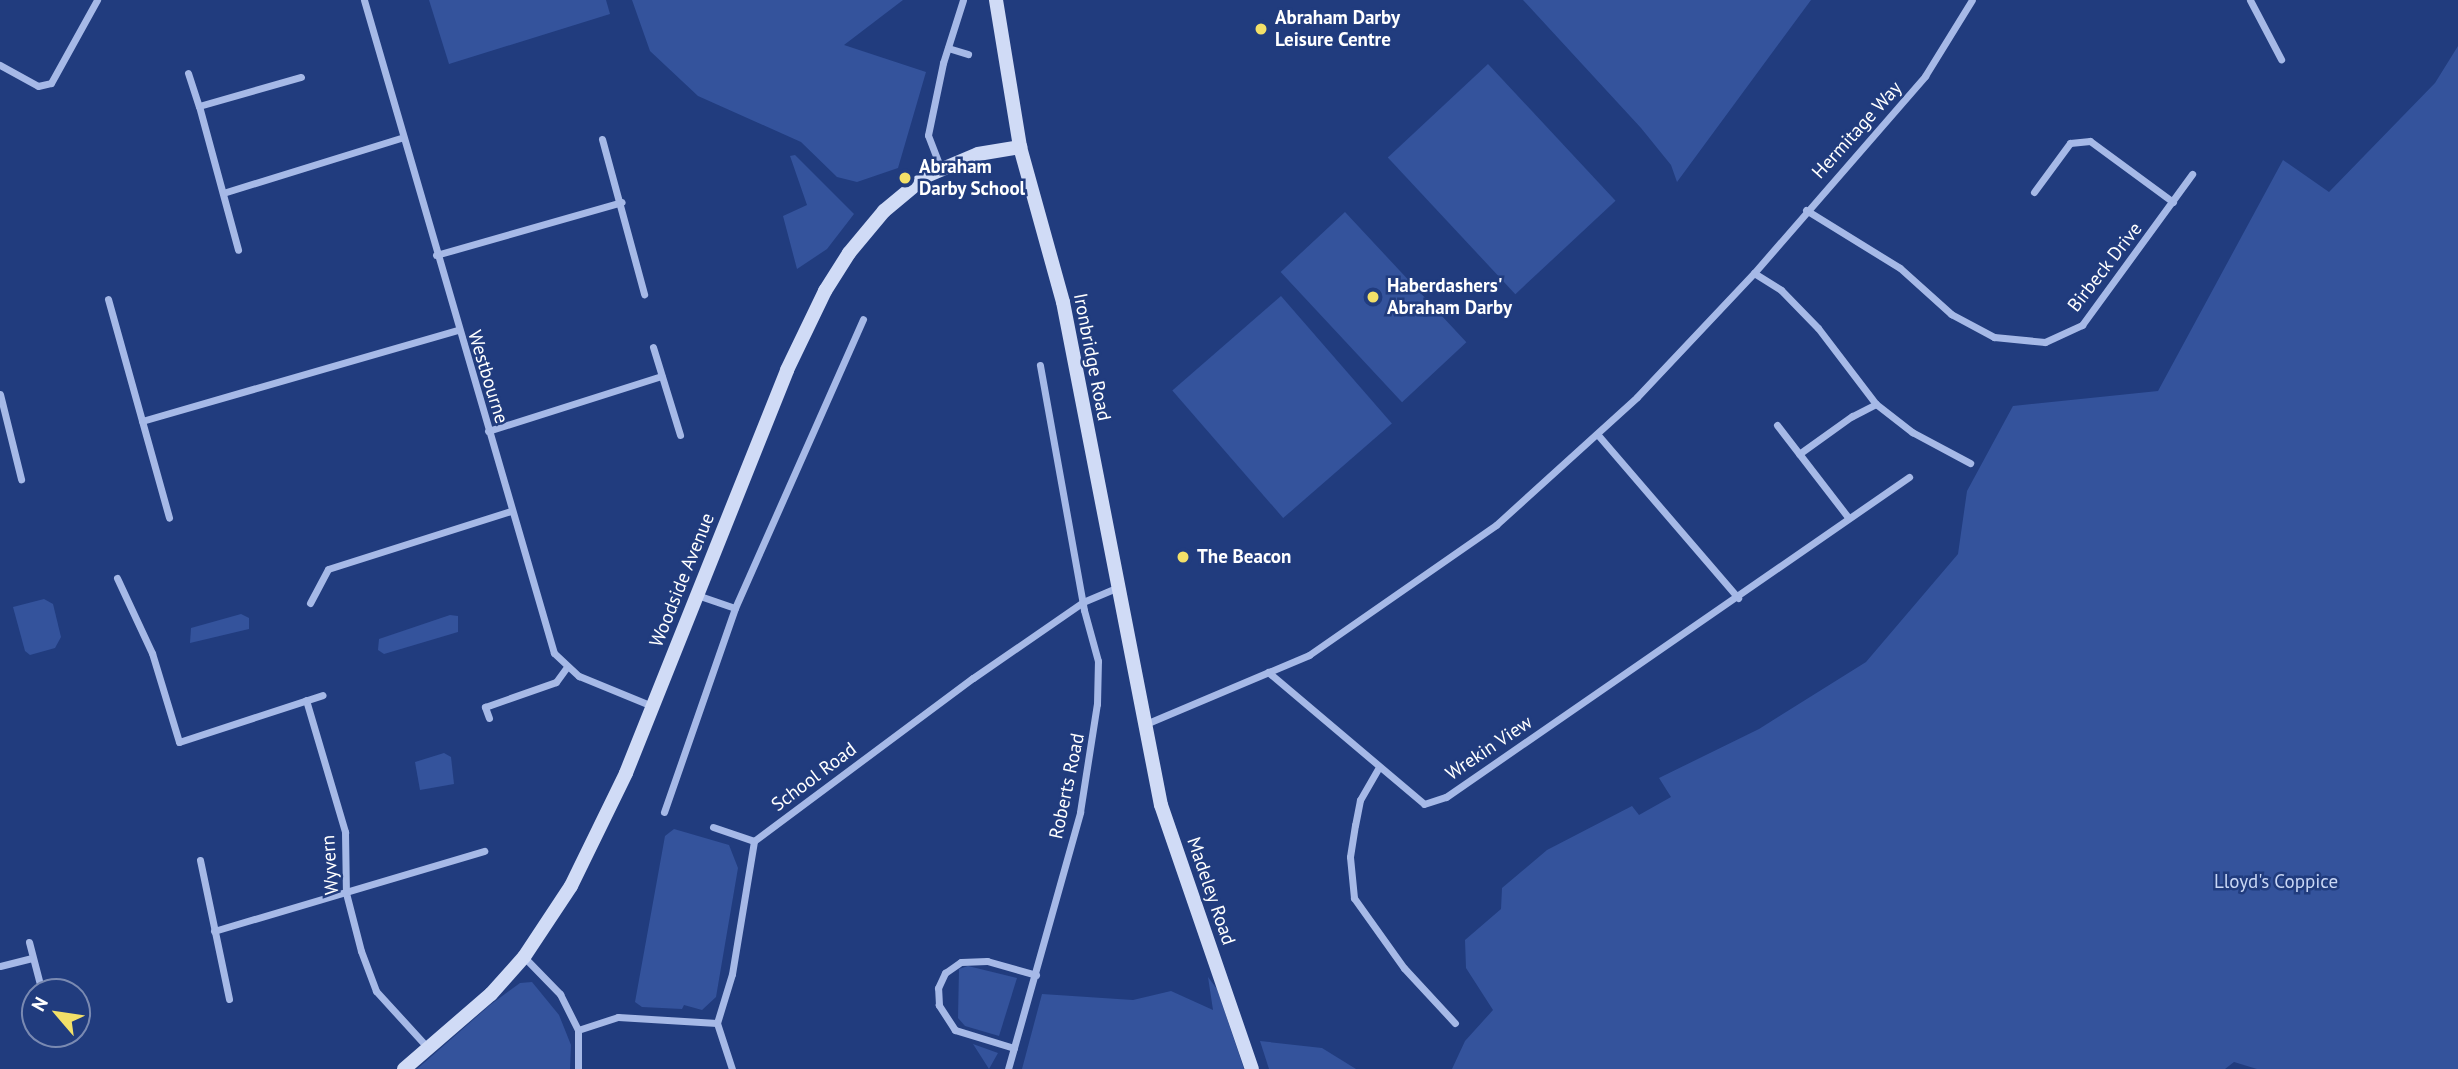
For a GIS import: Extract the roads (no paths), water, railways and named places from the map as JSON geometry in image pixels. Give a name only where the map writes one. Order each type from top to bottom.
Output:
[{"type":"street","points":[[0,65],[38,86],[51,83],[97,0]]},
{"type":"street","name":"Westbourne","points":[[364,0],[401,138],[511,512],[554,653],[566,668]]},
{"type":"street","points":[[941,170],[928,135],[948,48],[963,0]]},
{"type":"street","name":"Ironbridge Road","points":[[996,0],[1020,147],[1063,302],[1116,588],[1148,723]]},
{"type":"street","name":"Hermitage Way","points":[[1754,273],[1925,76],[1972,0]]},
{"type":"street","points":[[2250,0],[2281,59]]},
{"type":"street","points":[[948,48],[968,54]]},
{"type":"street","points":[[188,73],[238,250]]},
{"type":"street","points":[[199,106],[301,77]]},
{"type":"street","points":[[223,193],[401,138]]},
{"type":"street","points":[[602,139],[622,202],[645,295]]},
{"type":"street","points":[[2034,192],[2070,143],[2090,141],[2174,202]]},
{"type":"street","name":"Woodside Avenue","points":[[404,1069],[430,1050],[524,957],[571,886],[601,828],[787,370],[825,291],[884,211],[926,176],[978,154],[1020,147]]},
{"type":"street","name":"Birbeck Drive","points":[[1806,210],[1900,268],[1961,320],[1994,337],[2045,342],[2082,325],[2192,174]]},
{"type":"street","points":[[436,255],[622,202]]},
{"type":"street","points":[[1148,723],[1309,654],[1496,525],[1598,435],[1754,273],[1781,290],[1818,328],[1876,404],[1912,432],[1970,463]]},
{"type":"street","points":[[108,299],[169,518]]},
{"type":"street","points":[[664,812],[734,608],[863,318]]},
{"type":"street","points":[[142,421],[457,330]]},
{"type":"street","points":[[653,347],[680,435]]},
{"type":"street","points":[[1040,365],[1083,602]]},
{"type":"street","points":[[488,431],[661,376]]},
{"type":"street","points":[[0,394],[21,479]]},
{"type":"street","points":[[1799,454],[1852,416],[1876,404]]},
{"type":"street","points":[[1777,425],[1847,516]]},
{"type":"street","points":[[1598,435],[1738,598]]},
{"type":"street","name":"Wrekin View","points":[[1268,672],[1424,804],[1446,797],[1738,598],[1847,516],[1909,477]]},
{"type":"street","points":[[310,603],[328,569],[511,512]]},
{"type":"street","points":[[117,578],[152,653],[180,742],[323,695]]},
{"type":"street","name":"School Road","points":[[754,841],[973,678],[1083,602],[1116,588]]},
{"type":"street","points":[[696,594],[734,608]]},
{"type":"street","name":"Roberts Road","points":[[1008,1069],[1036,975],[1093,748],[1098,661],[1083,602]]},
{"type":"street","points":[[489,718],[485,707],[556,682],[566,668],[652,706]]},
{"type":"street","name":"Wyvern","points":[[306,700],[345,832],[346,893],[376,991],[430,1050]]},
{"type":"street","name":"Madeley Road","points":[[1148,723],[1161,805],[1252,1069]]},
{"type":"street","points":[[1379,768],[1360,800],[1355,825],[1350,857],[1354,898],[1404,968],[1455,1023]]},
{"type":"street","points":[[713,827],[754,841],[732,974],[717,1023],[732,1069]]},
{"type":"street","points":[[214,931],[484,851]]},
{"type":"street","points":[[200,860],[229,999]]},
{"type":"street","points":[[29,942],[38,978]]},
{"type":"street","points":[[524,957],[561,994],[578,1030],[578,1069]]},
{"type":"street","points":[[0,966],[32,958]]},
{"type":"street","points":[[1014,1048],[955,1030],[939,1005],[939,988],[945,973],[961,962],[987,961],[1036,975]]},
{"type":"street","points":[[578,1030],[618,1017],[717,1023]]},
{"type":"place","name":"Abraham Darby Leisure Centre","points":[[1261,29]]},
{"type":"place","name":"Abraham Darby School","points":[[905,178]]},
{"type":"place","name":"Haberdashers' Abraham Darby","points":[[1373,297]]},
{"type":"place","name":"The Beacon","points":[[1183,557]]},
{"type":"park label","name":"Lloyd's Coppice","points":[[2276,882]]}]
